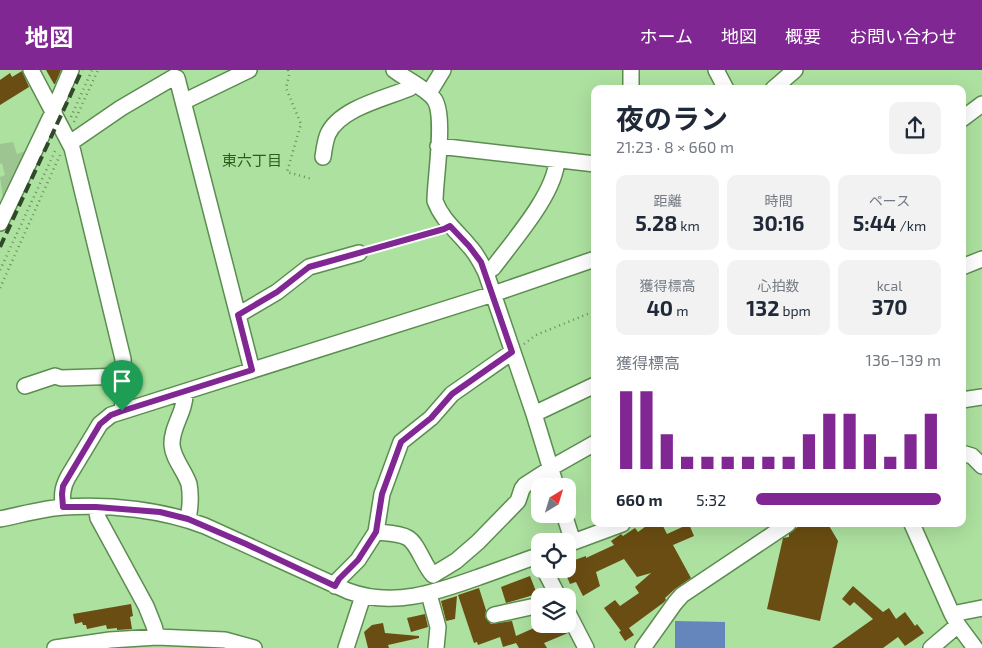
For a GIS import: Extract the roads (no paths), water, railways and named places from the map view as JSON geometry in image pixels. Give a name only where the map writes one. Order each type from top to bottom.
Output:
[{"type":"street","points":[[32,70],[54,110],[65,142],[123,359],[122,411]]},
{"type":"street","points":[[0,223],[71,70]]},
{"type":"street","points":[[185,101],[249,70]]},
{"type":"street","points":[[394,70],[429,93],[437,104],[440,112],[435,201],[438,209],[450,226],[476,254],[486,273],[534,414],[553,478]]},
{"type":"street","points":[[429,93],[443,70]]},
{"type":"street","points":[[631,70],[631,85]]},
{"type":"street","points":[[716,70],[724,85]]},
{"type":"street","points":[[778,85],[795,70]]},
{"type":"street","points":[[65,142],[174,77],[177,78],[185,101],[252,370]]},
{"type":"street","points":[[323,157],[328,134],[340,120],[367,104],[410,88],[414,84]]},
{"type":"street","points":[[966,116],[982,104]]},
{"type":"street","points":[[438,146],[591,164]]},
{"type":"street","points":[[486,273],[493,268],[537,209],[555,172],[558,160]]},
{"type":"street","points":[[238,315],[277,292],[309,267],[359,253]]},
{"type":"street","points":[[966,265],[982,259]]},
{"type":"street","points":[[63,507],[63,486],[100,424],[111,415],[591,261]]},
{"type":"street","points":[[335,586],[339,579],[358,560],[376,532],[382,494],[401,442],[431,418],[452,394],[512,352]]},
{"type":"street","points":[[25,386],[55,376],[61,378],[124,376]]},
{"type":"street","points":[[534,414],[591,387]]},
{"type":"street","points":[[185,392],[186,401],[172,439],[172,447],[188,484],[190,507],[188,519]]},
{"type":"street","points":[[966,399],[982,397]]},
{"type":"street","points":[[433,575],[456,561],[472,548],[518,501],[525,485],[550,468],[591,445]]},
{"type":"street","points":[[0,519],[63,507],[96,507],[160,512],[188,519],[335,586],[363,596],[396,598],[433,593],[531,563]]},
{"type":"street","points":[[96,507],[98,518],[146,606],[157,637]]},
{"type":"street","points":[[576,541],[614,527]]},
{"type":"street","points":[[643,648],[674,603],[682,596],[784,527]]},
{"type":"street","points":[[913,527],[955,620],[975,648]]},
{"type":"street","points":[[376,532],[408,538],[433,575],[433,593],[438,627],[436,648]]},
{"type":"street","points":[[346,648],[363,596]]},
{"type":"street","points":[[494,615],[531,607]]},
{"type":"street","points":[[931,648],[955,620],[982,608]]},
{"type":"street","points":[[576,629],[586,648]]},
{"type":"street","points":[[55,648],[110,640],[157,637],[194,643],[225,640],[254,648]]},
{"type":"water","points":[[675,621],[725,622],[725,648],[675,648]]},
{"type":"railway","points":[[0,247],[82,70]]},
{"type":"district","name":"東六丁目","points":[[252,160]]}]
